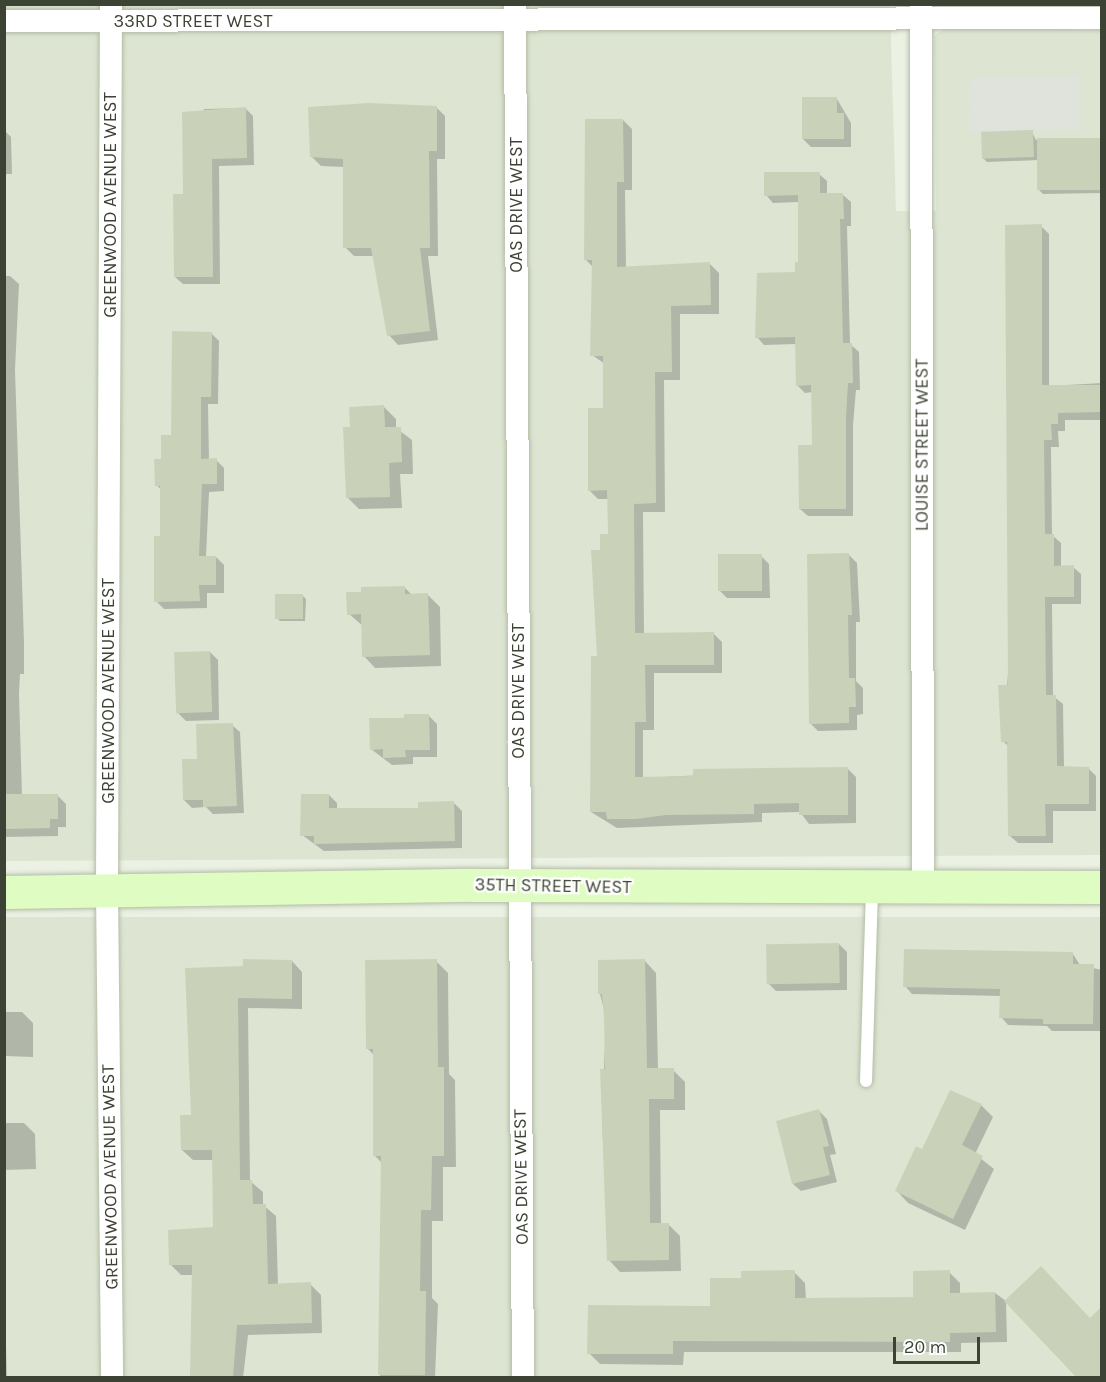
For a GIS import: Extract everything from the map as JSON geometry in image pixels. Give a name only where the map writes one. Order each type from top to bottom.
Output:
[{"type":"street","name":"33RD STREET WEST","points":[[4,21],[111,13],[515,11],[921,11],[1101,18]]},
{"type":"street","name":"OAS DRIVE WEST","points":[[515,11],[523,1377]]},
{"type":"street","name":"LOUISE STREET WEST","points":[[921,11],[923,885]]},
{"type":"street","name":"GREENWOOD AVENUE WEST","points":[[111,13],[107,890],[112,1377]]},
{"type":"street","name":"35TH STREET WEST","points":[[4,892],[923,885],[1101,887]]},
{"type":"lane","points":[[866,1081],[872,886]]},
{"type":"shaded area","points":[[4,5],[890,5],[896,211],[936,211],[934,36],[946,27],[1101,30],[1101,855],[5,861]]},
{"type":"shaded area","points":[[1079,76],[1080,130],[970,132],[969,78]]},
{"type":"shaded area","points":[[4,917],[1101,917],[1101,1377],[4,1377]]},
{"type":"building","points":[[802,97],[837,97],[837,113],[844,113],[844,139],[802,139]]},
{"type":"building","points":[[369,103],[437,106],[437,151],[429,151],[430,248],[420,248],[430,331],[387,336],[371,248],[343,248],[343,159],[310,157],[308,107]]},
{"type":"building","points":[[246,107],[247,158],[212,159],[213,277],[174,277],[173,194],[183,194],[182,112]]},
{"type":"building","points":[[585,119],[623,119],[624,182],[617,182],[617,267],[710,262],[711,305],[671,306],[672,372],[655,372],[656,503],[634,504],[635,633],[714,632],[714,665],[645,665],[646,722],[635,722],[635,777],[693,776],[693,769],[848,767],[848,815],[799,815],[799,803],[754,804],[754,814],[666,815],[636,819],[607,819],[606,812],[590,812],[591,656],[597,656],[591,550],[600,550],[600,534],[608,534],[607,490],[588,491],[588,408],[603,408],[603,356],[590,356],[592,260],[584,260]]},
{"type":"building","points":[[1033,130],[1034,157],[982,159],[981,132]]},
{"type":"building","points":[[1037,138],[1101,138],[1101,190],[1037,190]]},
{"type":"building","points":[[764,172],[820,172],[820,193],[843,193],[844,219],[840,219],[843,343],[852,343],[853,383],[848,383],[846,416],[846,509],[799,509],[798,445],[812,445],[811,385],[796,386],[795,337],[755,338],[757,273],[795,272],[795,262],[798,262],[798,195],[764,196]]},
{"type":"building","points":[[1042,224],[1042,385],[1101,385],[1101,412],[1058,413],[1058,424],[1051,424],[1052,440],[1044,440],[1045,534],[1054,534],[1054,566],[1074,565],[1074,597],[1045,597],[1046,695],[1056,695],[1057,766],[1089,767],[1089,804],[1045,804],[1046,836],[1008,836],[1007,742],[1001,742],[998,685],[1008,685],[1005,225]]},
{"type":"building","points":[[172,331],[212,332],[211,397],[201,397],[201,459],[217,458],[217,484],[202,484],[199,556],[216,556],[216,585],[199,585],[200,601],[154,602],[154,536],[160,536],[160,486],[155,486],[154,459],[161,459],[161,435],[171,435]]},
{"type":"building","points":[[384,405],[385,427],[401,427],[402,462],[389,463],[390,497],[346,498],[343,427],[350,427],[349,407]]},
{"type":"building","points":[[849,553],[852,615],[848,615],[849,678],[855,678],[856,707],[849,707],[849,723],[809,724],[807,554]]},
{"type":"building","points":[[718,554],[762,554],[762,591],[718,591]]},
{"type":"building","points":[[405,586],[405,594],[428,593],[430,655],[362,657],[361,614],[347,615],[346,592],[361,592],[361,587]]},
{"type":"building","points":[[275,594],[303,594],[303,619],[275,619]]},
{"type":"building","points":[[210,651],[212,712],[176,713],[174,652]]},
{"type":"building","points":[[404,714],[429,714],[430,750],[405,750],[406,757],[383,758],[383,749],[370,750],[369,718],[404,718]]},
{"type":"building","points":[[233,723],[237,806],[203,807],[203,800],[183,800],[182,759],[197,759],[196,724]]},
{"type":"building","points":[[4,794],[58,794],[58,819],[50,819],[50,828],[4,829]]},
{"type":"building","points":[[301,794],[329,794],[329,808],[418,808],[418,802],[454,801],[455,841],[314,844],[314,836],[300,836]]},
{"type":"building","points":[[839,943],[840,983],[767,984],[766,944]]},
{"type":"building","points":[[904,949],[1073,952],[1073,964],[1094,964],[1093,1024],[1043,1024],[1043,1019],[999,1018],[1000,989],[903,987]]},
{"type":"building","points":[[243,959],[292,960],[292,999],[238,998],[240,1180],[252,1180],[253,1204],[266,1204],[268,1284],[311,1282],[312,1323],[237,1325],[233,1377],[190,1377],[192,1265],[169,1265],[168,1230],[213,1227],[212,1150],[181,1150],[180,1115],[191,1115],[185,968],[243,966]]},
{"type":"building","points":[[437,959],[438,1067],[444,1067],[444,1156],[432,1156],[431,1210],[421,1210],[420,1291],[426,1291],[425,1375],[378,1375],[381,1156],[373,1156],[373,1049],[366,1049],[365,960]]},
{"type":"building","points":[[645,959],[647,1068],[674,1068],[674,1099],[649,1099],[650,1223],[669,1223],[669,1260],[607,1261],[600,1069],[605,1069],[604,1017],[602,994],[598,994],[598,960]]},
{"type":"building","points":[[950,1090],[982,1104],[962,1145],[983,1156],[953,1219],[895,1191],[916,1146],[922,1149]]},
{"type":"building","points":[[819,1109],[829,1146],[823,1147],[830,1175],[792,1184],[776,1121]]},
{"type":"building","points":[[1041,1266],[1090,1318],[1101,1307],[1101,1377],[1076,1377],[1004,1301]]},
{"type":"building","points":[[795,1270],[795,1298],[913,1297],[913,1271],[950,1270],[950,1293],[995,1292],[996,1332],[950,1333],[950,1342],[673,1341],[673,1354],[587,1354],[588,1305],[710,1306],[710,1278],[741,1278],[741,1271]]}]
